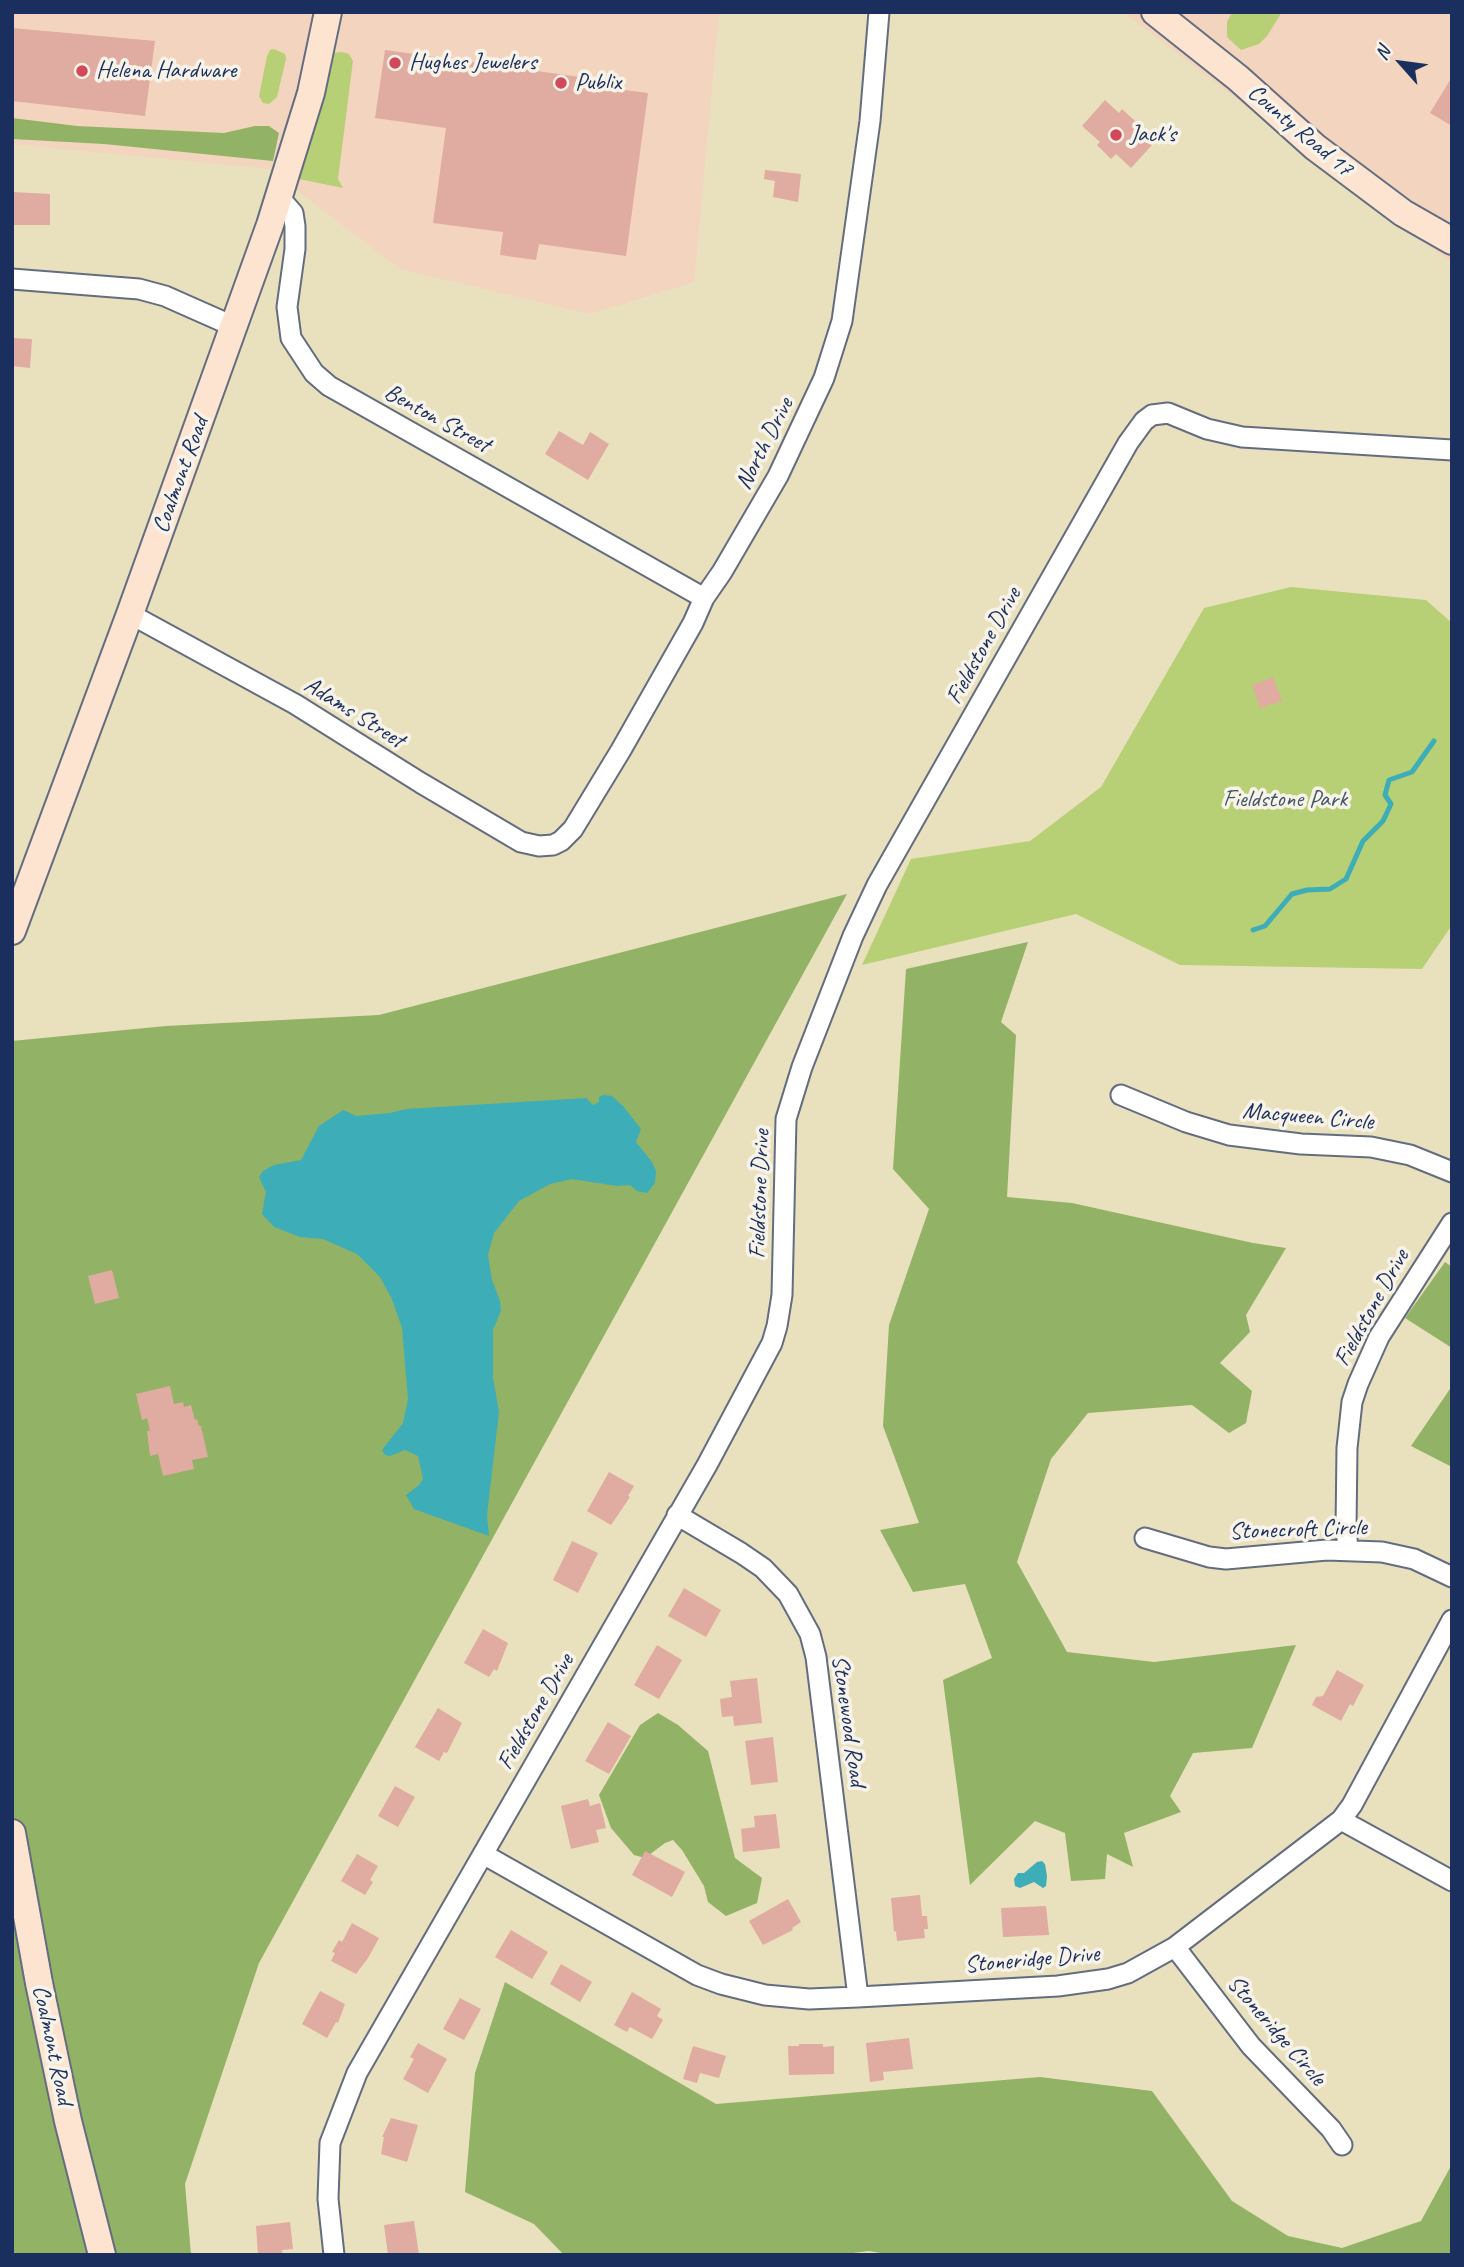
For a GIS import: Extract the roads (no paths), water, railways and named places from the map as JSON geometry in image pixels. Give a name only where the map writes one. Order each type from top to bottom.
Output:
[{"type":"street","name":"Coalmont Road","points":[[12,931],[235,327],[311,93],[328,12]]},
{"type":"street","name":"North Drive","points":[[553,845],[573,829],[621,750],[693,623],[704,598],[778,476],[824,378],[842,321],[870,121],[879,12]]},
{"type":"street","name":"County Road 17","points":[[1155,12],[1238,78],[1315,147],[1403,213],[1452,242]]},
{"type":"street","name":"Benton Street","points":[[279,197],[293,213],[295,226],[295,248],[287,307],[291,338],[313,373],[329,386],[704,598]]},
{"type":"street","points":[[12,279],[139,289],[165,296],[235,327]]},
{"type":"street","name":"Fieldstone Drive","points":[[334,2255],[327,2199],[330,2143],[357,2073],[707,1465],[760,1368],[777,1326],[782,1295],[786,1119],[802,1067],[853,936],[877,885],[1128,443],[1144,421],[1152,415],[1168,414],[1207,429],[1242,438],[1452,450]]},
{"type":"street","name":"Adams Street","points":[[130,614],[295,704],[521,842],[539,846],[553,845]]},
{"type":"street","name":"Macqueen Circle","points":[[1121,1095],[1186,1122],[1229,1135],[1390,1150],[1452,1172]]},
{"type":"street","name":"Fieldstone Drive","points":[[1348,1549],[1348,1448],[1352,1402],[1357,1384],[1379,1337],[1452,1223]]},
{"type":"street","name":"Stonewood Road","points":[[677,1515],[763,1569],[788,1594],[810,1634],[821,1697],[858,1997]]},
{"type":"street","name":"Stonecroft Circle","points":[[1145,1538],[1209,1558],[1348,1549],[1382,1552],[1414,1559],[1452,1577]]},
{"type":"street","name":"Stoneridge Drive","points":[[482,1854],[673,1962],[721,1984],[765,1995],[788,1998],[858,1997],[1088,1982],[1128,1973],[1175,1947],[1341,1820],[1352,1805],[1452,1620]]},
{"type":"street","points":[[1341,1820],[1452,1881]]},
{"type":"street","name":"Coalmont Road","points":[[12,1833],[39,1983],[68,2121],[102,2255]]},
{"type":"street","name":"Stoneridge Circle","points":[[1175,1947],[1251,2046],[1331,2129],[1342,2145]]},
{"type":"water","points":[[612,1096],[641,1129],[636,1142],[652,1162],[656,1171],[655,1183],[647,1193],[637,1191],[630,1185],[617,1186],[572,1179],[550,1184],[519,1201],[494,1233],[488,1255],[501,1311],[493,1330],[493,1378],[499,1412],[487,1515],[489,1536],[414,1509],[406,1495],[423,1479],[418,1456],[405,1450],[390,1456],[385,1455],[382,1450],[403,1423],[408,1399],[402,1328],[392,1299],[380,1277],[357,1254],[323,1239],[300,1237],[274,1227],[262,1214],[266,1192],[259,1177],[263,1171],[274,1165],[301,1160],[319,1126],[343,1110],[356,1116],[406,1109],[586,1098],[593,1105],[599,1102],[599,1097]]},
{"type":"water","points":[[1042,1861],[1047,1876],[1046,1886],[1043,1888],[1034,1882],[1020,1888],[1015,1886],[1014,1879],[1018,1873],[1024,1873]]},
{"type":"waterway","points":[[1253,930],[1265,926],[1292,894],[1330,889],[1346,879],[1363,841],[1383,821],[1391,804],[1385,795],[1389,780],[1412,772],[1434,741]]},
{"type":"place","name":"Hughes Jewelers","points":[[395,63]]},
{"type":"place","name":"Helena Hardware","points":[[82,71]]},
{"type":"place","name":"Publix","points":[[561,83]]},
{"type":"place","name":"Jack's","points":[[1116,135]]},
{"type":"park label","name":"Fieldstone Park","points":[[1285,800]]}]
